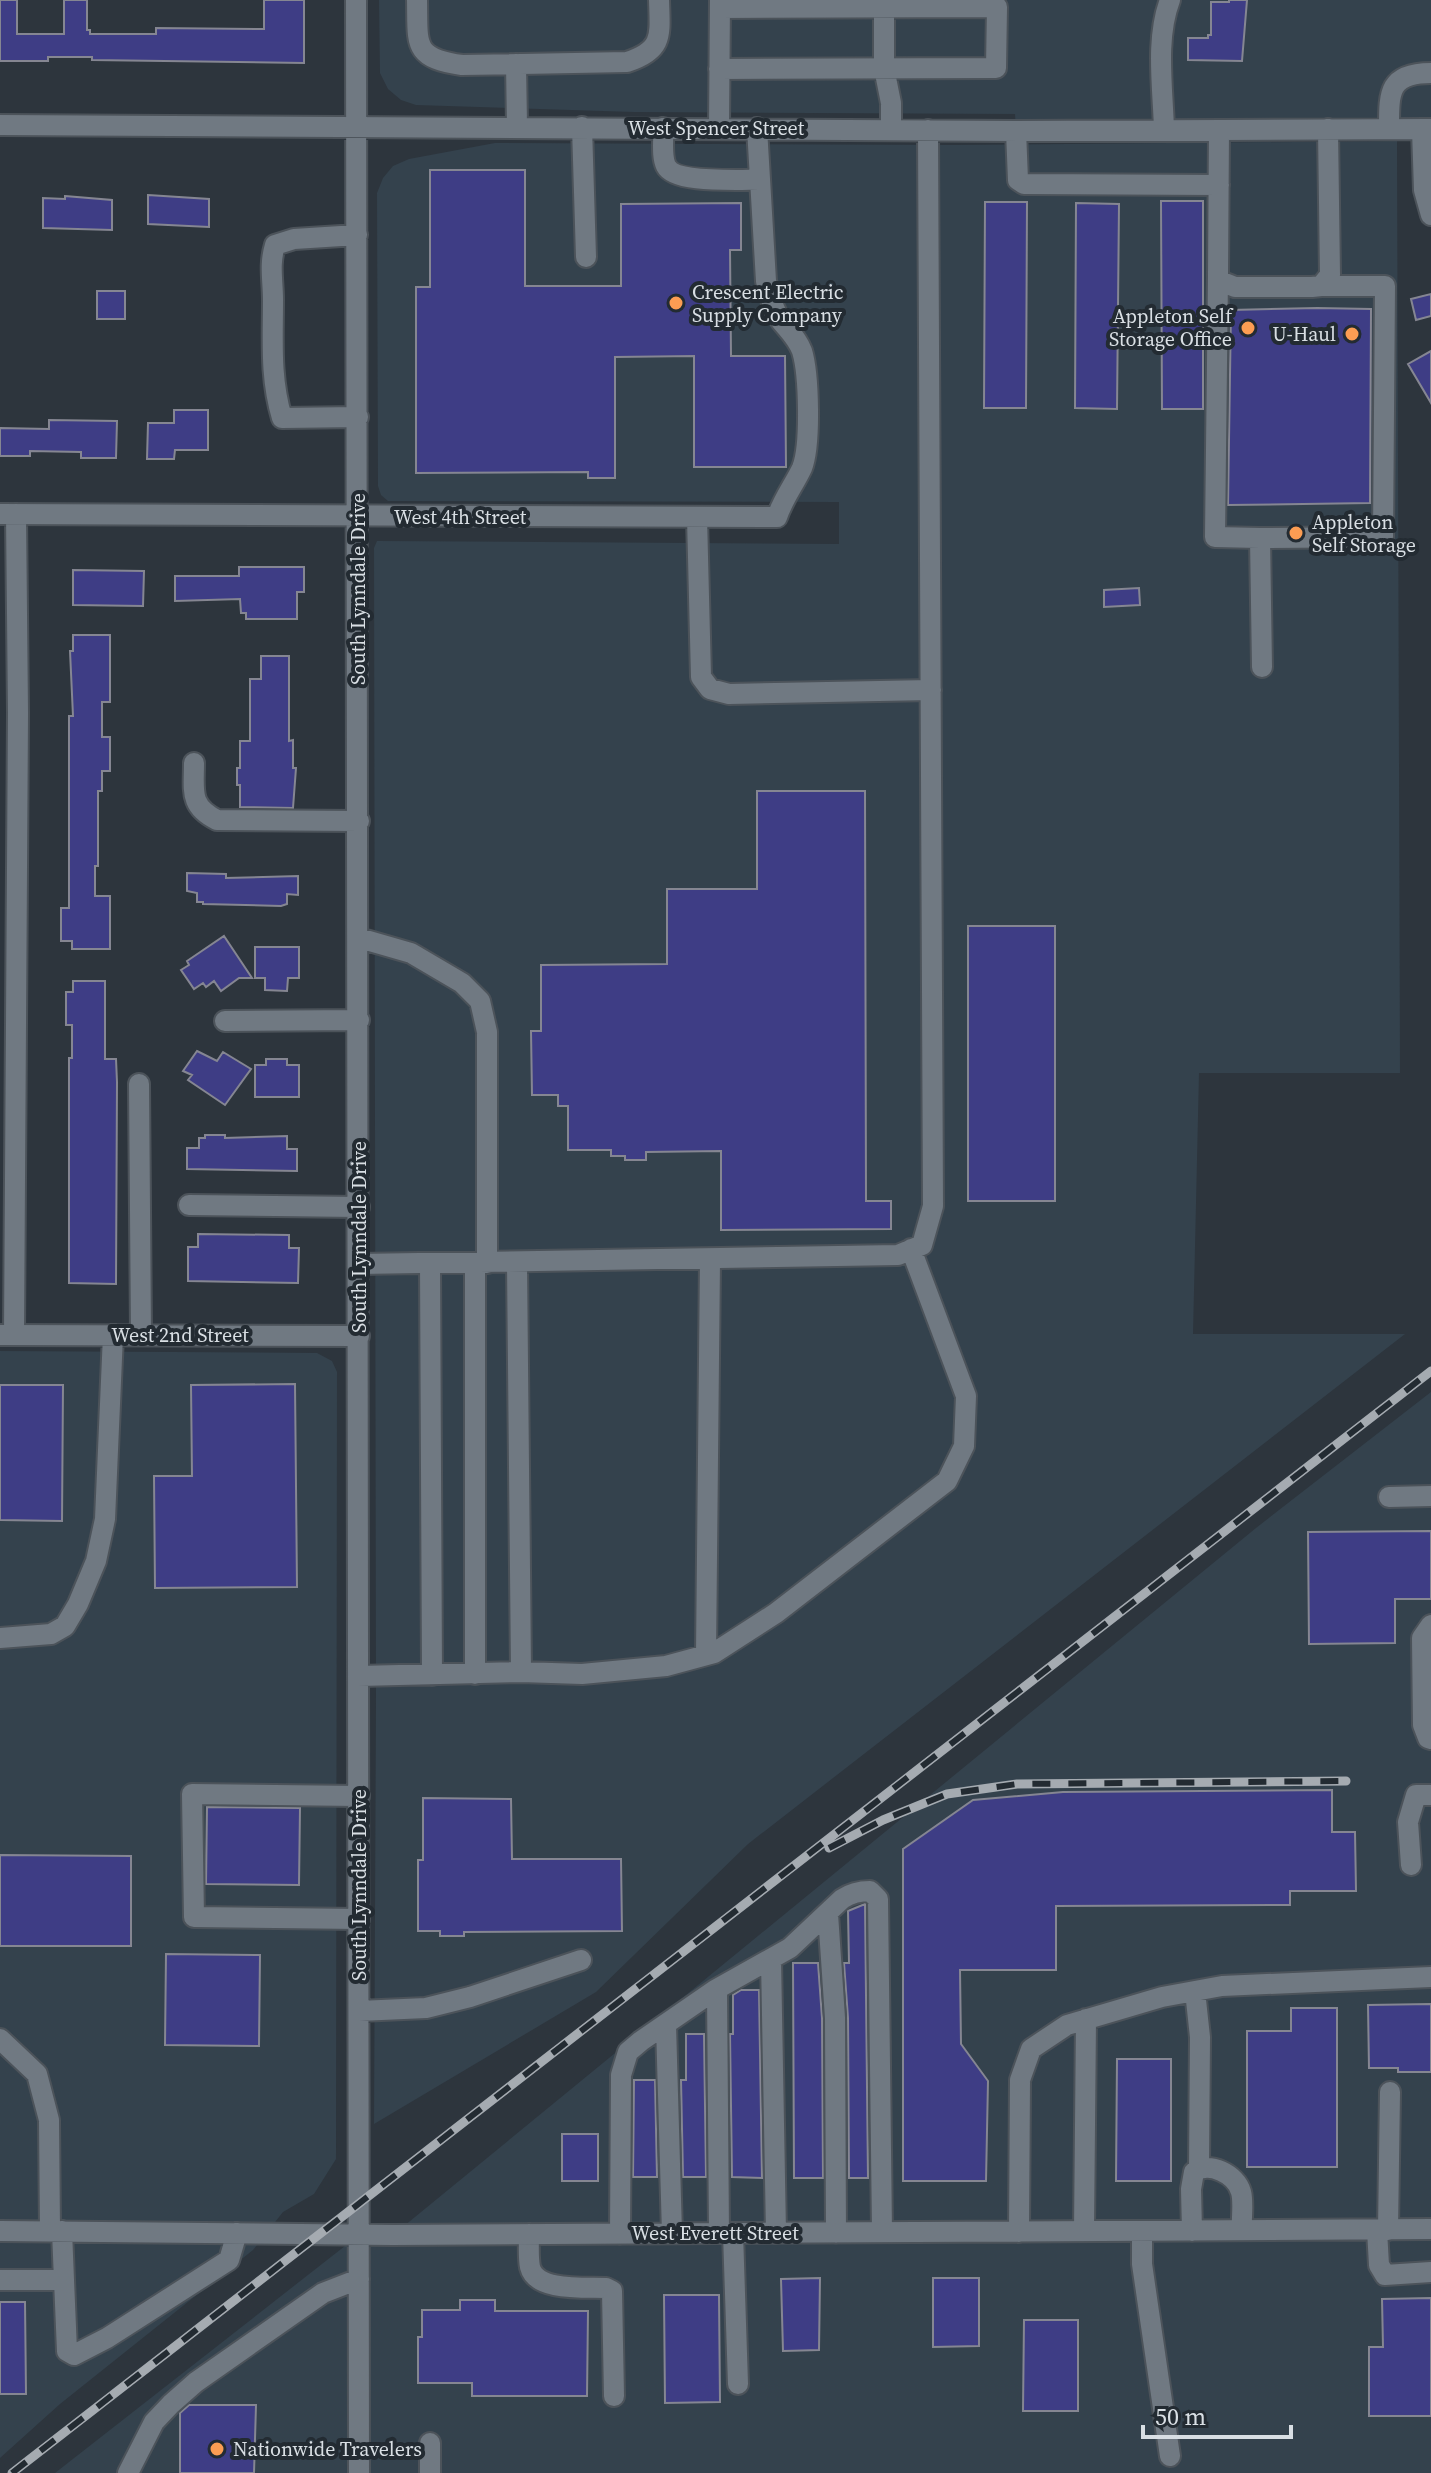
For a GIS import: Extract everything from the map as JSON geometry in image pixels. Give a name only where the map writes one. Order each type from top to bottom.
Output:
[{"type":"street","name":"South Lynndale Drive","points":[[356,0],[359,2473]]},
{"type":"street","points":[[417,0],[418,38],[423,53],[438,62],[462,65],[627,62],[646,56],[658,41],[659,0]]},
{"type":"street","points":[[1164,130],[1163,52],[1170,0]]},
{"type":"street","points":[[719,69],[996,68],[997,7],[720,4],[719,69],[719,128]]},
{"type":"street","points":[[884,4],[884,68],[891,103],[891,129]]},
{"type":"street","points":[[516,64],[517,126]]},
{"type":"street","points":[[1389,129],[1389,93],[1398,81],[1417,73],[1431,73]]},
{"type":"street","name":"West Spencer Street","points":[[0,125],[1016,131],[1427,129]]},
{"type":"street","points":[[582,127],[586,257]]},
{"type":"street","points":[[663,128],[667,169],[676,175],[759,180],[757,128]]},
{"type":"street","points":[[1321,286],[1330,275],[1328,129]]},
{"type":"street","points":[[1427,129],[1424,190],[1431,215]]},
{"type":"street","points":[[359,1264],[898,1255],[922,1245],[933,1206],[928,130]]},
{"type":"street","points":[[1218,276],[1227,286],[1235,287],[1385,286],[1383,537],[1215,537],[1219,130]]},
{"type":"street","points":[[1016,131],[1018,180],[1024,184],[1219,185]]},
{"type":"street","name":"West 4th Street","points":[[8,514],[777,517],[802,467],[807,445],[807,379],[795,336],[772,304],[766,281],[759,180]]},
{"type":"street","points":[[357,235],[294,239],[275,245],[270,262],[274,390],[282,418],[358,417]]},
{"type":"street","points":[[7,1335],[18,713],[8,514]]},
{"type":"street","points":[[697,517],[701,677],[710,689],[729,694],[931,690]]},
{"type":"street","points":[[1260,538],[1262,667]]},
{"type":"street","points":[[194,763],[194,801],[204,814],[217,820],[359,821]]},
{"type":"street","points":[[359,938],[411,953],[462,983],[480,1001],[487,1032],[475,1674]]},
{"type":"street","points":[[225,1021],[359,1020]]},
{"type":"street","points":[[139,1084],[141,1335]]},
{"type":"street","points":[[189,1205],[359,1207]]},
{"type":"street","points":[[359,1676],[521,1672],[582,1674],[666,1666],[714,1653],[776,1613],[947,1481],[964,1446],[966,1396],[911,1249]]},
{"type":"street","points":[[706,1655],[710,1260]]},
{"type":"street","points":[[517,1262],[521,1672]]},
{"type":"street","points":[[430,1263],[432,1675]]},
{"type":"street","name":"West 2nd Street","points":[[7,1335],[359,1336]]},
{"type":"street","points":[[0,1638],[51,1634],[65,1626],[96,1561],[105,1519],[113,1335]]},
{"type":"street","points":[[1389,1497],[1431,1496]]},
{"type":"street","points":[[1431,1625],[1422,1638],[1423,1725],[1431,1739]]},
{"type":"street","points":[[359,1796],[192,1794],[194,1917],[359,1919]]},
{"type":"street","points":[[1411,1865],[1408,1822],[1416,1795],[1431,1795]]},
{"type":"street","points":[[620,2234],[621,2075],[628,2052],[717,1989],[790,1948],[850,1894],[870,1891],[878,1899],[882,2232]]},
{"type":"street","points":[[828,1914],[835,2018],[836,2233]]},
{"type":"street","points":[[771,1959],[776,2233]]},
{"type":"street","points":[[359,2011],[426,2008],[470,1997],[581,1960]]},
{"type":"street","points":[[1019,2232],[1020,2080],[1031,2049],[1067,2025],[1162,1997],[1222,1986],[1431,1977]]},
{"type":"street","points":[[717,1989],[726,2233],[738,2384]]},
{"type":"street","points":[[1195,1991],[1200,2037],[1199,2168]]},
{"type":"street","points":[[1084,2231],[1086,2019]]},
{"type":"street","points":[[666,2025],[672,2233]]},
{"type":"street","points":[[0,2039],[37,2074],[49,2120],[56,2231],[64,2280],[67,2351],[74,2355],[107,2338],[229,2260],[237,2233]]},
{"type":"street","points":[[1390,2092],[1379,2265],[1385,2275],[1431,2272]]},
{"type":"street","points":[[1192,2231],[1191,2189],[1194,2172],[1199,2168],[1215,2169],[1230,2176],[1241,2191],[1242,2230]]},
{"type":"street","name":"West Everett Street","points":[[0,2231],[359,2235],[1431,2229]]},
{"type":"street","points":[[1142,2231],[1142,2264],[1170,2456]]},
{"type":"street","points":[[529,2234],[530,2266],[534,2276],[544,2283],[612,2291],[614,2396]]},
{"type":"street","points":[[128,2473],[154,2422],[196,2382],[323,2293],[359,2279]]},
{"type":"street","points":[[0,2280],[64,2280]]},
{"type":"street","points":[[430,2443],[430,2473]]},
{"type":"shaded area","points":[[379,0],[1431,0],[1431,129],[1016,131],[1015,114],[634,112],[416,105],[401,100],[388,89],[380,73]]},
{"type":"shaded area","points":[[1397,141],[1400,1073],[1199,1073],[1193,1334],[1405,1334],[748,1844],[596,1992],[374,2124],[374,548],[377,541],[839,544],[839,502],[388,501],[381,495],[378,486],[377,193],[383,178],[393,166],[409,159],[495,143],[952,145]]},
{"type":"shaded area","points":[[0,1351],[317,1353],[332,1361],[337,1372],[336,2159],[314,2194],[283,2212],[253,2250],[60,2404],[0,2458]]},
{"type":"shaded area","points":[[1431,1392],[1431,2473],[55,2473],[359,2235],[393,2235],[1256,1528]]},
{"type":"building","points":[[0,0],[17,0],[17,34],[64,34],[64,0],[87,0],[87,30],[90,34],[156,34],[156,28],[264,29],[264,0],[304,0],[304,63],[92,60],[92,57],[0,61]]},
{"type":"building","points":[[1247,0],[1242,61],[1188,60],[1188,38],[1208,38],[1211,35],[1211,2]]},
{"type":"building","points":[[430,170],[525,170],[525,286],[621,286],[621,204],[741,203],[741,250],[730,250],[731,356],[785,356],[786,467],[694,467],[694,356],[615,357],[615,478],[588,478],[588,472],[416,473],[416,287],[430,287]]},
{"type":"building","points":[[148,195],[209,199],[209,227],[148,224]]},
{"type":"building","points":[[65,196],[112,200],[112,230],[43,228],[43,198],[65,199]]},
{"type":"building","points":[[1161,201],[1203,201],[1203,409],[1162,409]]},
{"type":"building","points":[[985,202],[1027,202],[1026,408],[984,408]]},
{"type":"building","points":[[1076,203],[1119,204],[1117,409],[1075,408]]},
{"type":"building","points":[[97,291],[125,291],[125,319],[97,319]]},
{"type":"building","points":[[1431,294],[1431,316],[1416,320],[1411,299]]},
{"type":"building","points":[[1371,309],[1370,503],[1228,505],[1231,310]]},
{"type":"building","points":[[1431,351],[1431,403],[1408,364]]},
{"type":"building","points":[[174,410],[208,410],[208,450],[175,450],[174,459],[147,459],[148,423],[174,423]]},
{"type":"building","points":[[49,420],[117,421],[116,458],[81,458],[81,452],[30,451],[30,456],[0,456],[0,428],[49,429]]},
{"type":"building","points":[[239,567],[304,567],[304,592],[297,592],[297,619],[246,619],[246,613],[241,613],[240,599],[175,601],[175,576],[239,576]]},
{"type":"building","points":[[73,570],[144,571],[143,606],[73,605]]},
{"type":"building","points":[[1139,588],[1140,605],[1104,607],[1104,590]]},
{"type":"building","points":[[73,635],[110,635],[110,702],[102,702],[102,737],[110,737],[110,771],[102,771],[102,791],[98,791],[95,896],[110,896],[110,949],[72,949],[72,941],[61,941],[61,908],[69,908],[69,716],[73,716],[70,651],[73,651]]},
{"type":"building","points":[[261,656],[289,656],[289,741],[293,740],[293,768],[296,768],[293,808],[240,807],[237,768],[240,768],[240,741],[250,741],[250,679],[261,679]]},
{"type":"building","points":[[757,791],[865,791],[866,1201],[891,1201],[891,1229],[721,1230],[721,1151],[646,1152],[646,1160],[625,1160],[625,1156],[611,1156],[611,1150],[568,1150],[568,1106],[558,1106],[558,1095],[532,1095],[531,1031],[541,1031],[541,965],[667,964],[667,889],[757,889]]},
{"type":"building","points":[[187,873],[226,874],[226,878],[298,876],[298,895],[287,894],[287,904],[281,906],[203,904],[197,902],[197,893],[187,891]]},
{"type":"building","points":[[968,926],[1055,926],[1055,1201],[968,1201]]},
{"type":"building","points":[[224,936],[252,978],[239,978],[221,991],[214,981],[206,987],[203,983],[194,989],[181,970],[189,965],[187,961]]},
{"type":"building","points":[[255,947],[299,947],[299,978],[288,978],[287,991],[265,990],[265,978],[255,978]]},
{"type":"building","points":[[73,981],[105,981],[105,1059],[116,1059],[117,1082],[116,1284],[69,1283],[69,1058],[72,1058],[72,1025],[66,1025],[66,992],[73,992]]},
{"type":"building","points":[[197,1051],[217,1061],[223,1052],[251,1069],[225,1105],[188,1080],[192,1075],[183,1071]]},
{"type":"building","points":[[266,1059],[287,1059],[287,1065],[299,1065],[299,1097],[255,1097],[255,1065],[266,1065]]},
{"type":"building","points":[[205,1135],[225,1135],[225,1138],[287,1136],[287,1149],[297,1149],[297,1171],[187,1169],[187,1148],[199,1148],[199,1138],[205,1138]]},
{"type":"building","points":[[198,1234],[289,1235],[289,1248],[299,1248],[298,1283],[188,1281],[188,1247],[198,1247]]},
{"type":"building","points":[[295,1384],[297,1587],[155,1588],[154,1476],[192,1476],[191,1385]]},
{"type":"building","points":[[0,1385],[63,1385],[62,1521],[0,1520]]},
{"type":"building","points":[[1431,1531],[1431,1599],[1395,1599],[1395,1643],[1309,1644],[1308,1532]]},
{"type":"building","points":[[1332,1790],[1332,1832],[1355,1832],[1356,1891],[1290,1891],[1290,1905],[1056,1906],[1056,1970],[960,1970],[961,2044],[988,2081],[986,2181],[903,2181],[903,1849],[973,1800],[1063,1792]]},
{"type":"building","points":[[423,1798],[511,1799],[512,1859],[621,1859],[622,1931],[464,1932],[464,1936],[440,1936],[440,1931],[418,1931],[418,1860],[423,1860]]},
{"type":"building","points":[[207,1807],[300,1808],[299,1885],[206,1884]]},
{"type":"building","points":[[0,1855],[131,1856],[131,1946],[0,1946]]},
{"type":"building","points":[[865,1904],[868,2178],[849,2178],[848,2018],[844,1963],[849,1963],[848,1911]]},
{"type":"building","points":[[166,1954],[260,1955],[259,2046],[165,2045]]},
{"type":"building","points":[[793,1963],[818,1963],[822,2018],[823,2178],[794,2178]]},
{"type":"building","points":[[741,1990],[759,1990],[762,2178],[732,2177],[730,2034],[733,2034],[733,1995]]},
{"type":"building","points":[[1431,2004],[1431,2072],[1369,2068],[1368,2005]]},
{"type":"building","points":[[1291,2008],[1337,2008],[1337,2167],[1247,2167],[1247,2031],[1291,2031]]},
{"type":"building","points":[[686,2034],[704,2034],[706,2177],[683,2177],[681,2080],[686,2080]]},
{"type":"building","points":[[1117,2059],[1171,2059],[1171,2181],[1116,2181]]},
{"type":"building","points":[[634,2080],[655,2080],[657,2177],[633,2177]]},
{"type":"building","points":[[562,2134],[598,2134],[598,2181],[562,2181]]},
{"type":"building","points":[[820,2278],[819,2350],[783,2351],[781,2279]]},
{"type":"building","points":[[933,2278],[979,2278],[979,2346],[933,2347]]},
{"type":"building","points":[[664,2295],[719,2295],[720,2402],[665,2403]]},
{"type":"building","points":[[1431,2298],[1431,2416],[1369,2416],[1369,2347],[1383,2347],[1382,2299]]},
{"type":"building","points":[[460,2300],[495,2300],[495,2311],[588,2311],[587,2396],[472,2396],[472,2383],[418,2383],[418,2337],[422,2337],[422,2310],[460,2310]]},
{"type":"building","points":[[0,2302],[25,2302],[26,2394],[0,2394]]},
{"type":"building","points":[[1024,2320],[1078,2320],[1078,2411],[1023,2411]]},
{"type":"building","name":"Nationwide Travelers","points":[[189,2405],[256,2405],[254,2473],[180,2473],[180,2413]]},
{"type":"railway","points":[[12,2473],[1431,1371]]},
{"type":"railway","points":[[829,1848],[883,1820],[947,1794],[1017,1784],[1346,1781]]},
{"type":"place","name":"Crescent Electric Supply Company","points":[[676,303]]},
{"type":"place","name":"Appleton Self Storage Office","points":[[1248,328]]},
{"type":"place","name":"U-Haul","points":[[1352,334]]},
{"type":"place","name":"Appleton Self Storage","points":[[1296,533]]},
{"type":"place","name":"Nationwide Travelers","points":[[217,2449]]}]
